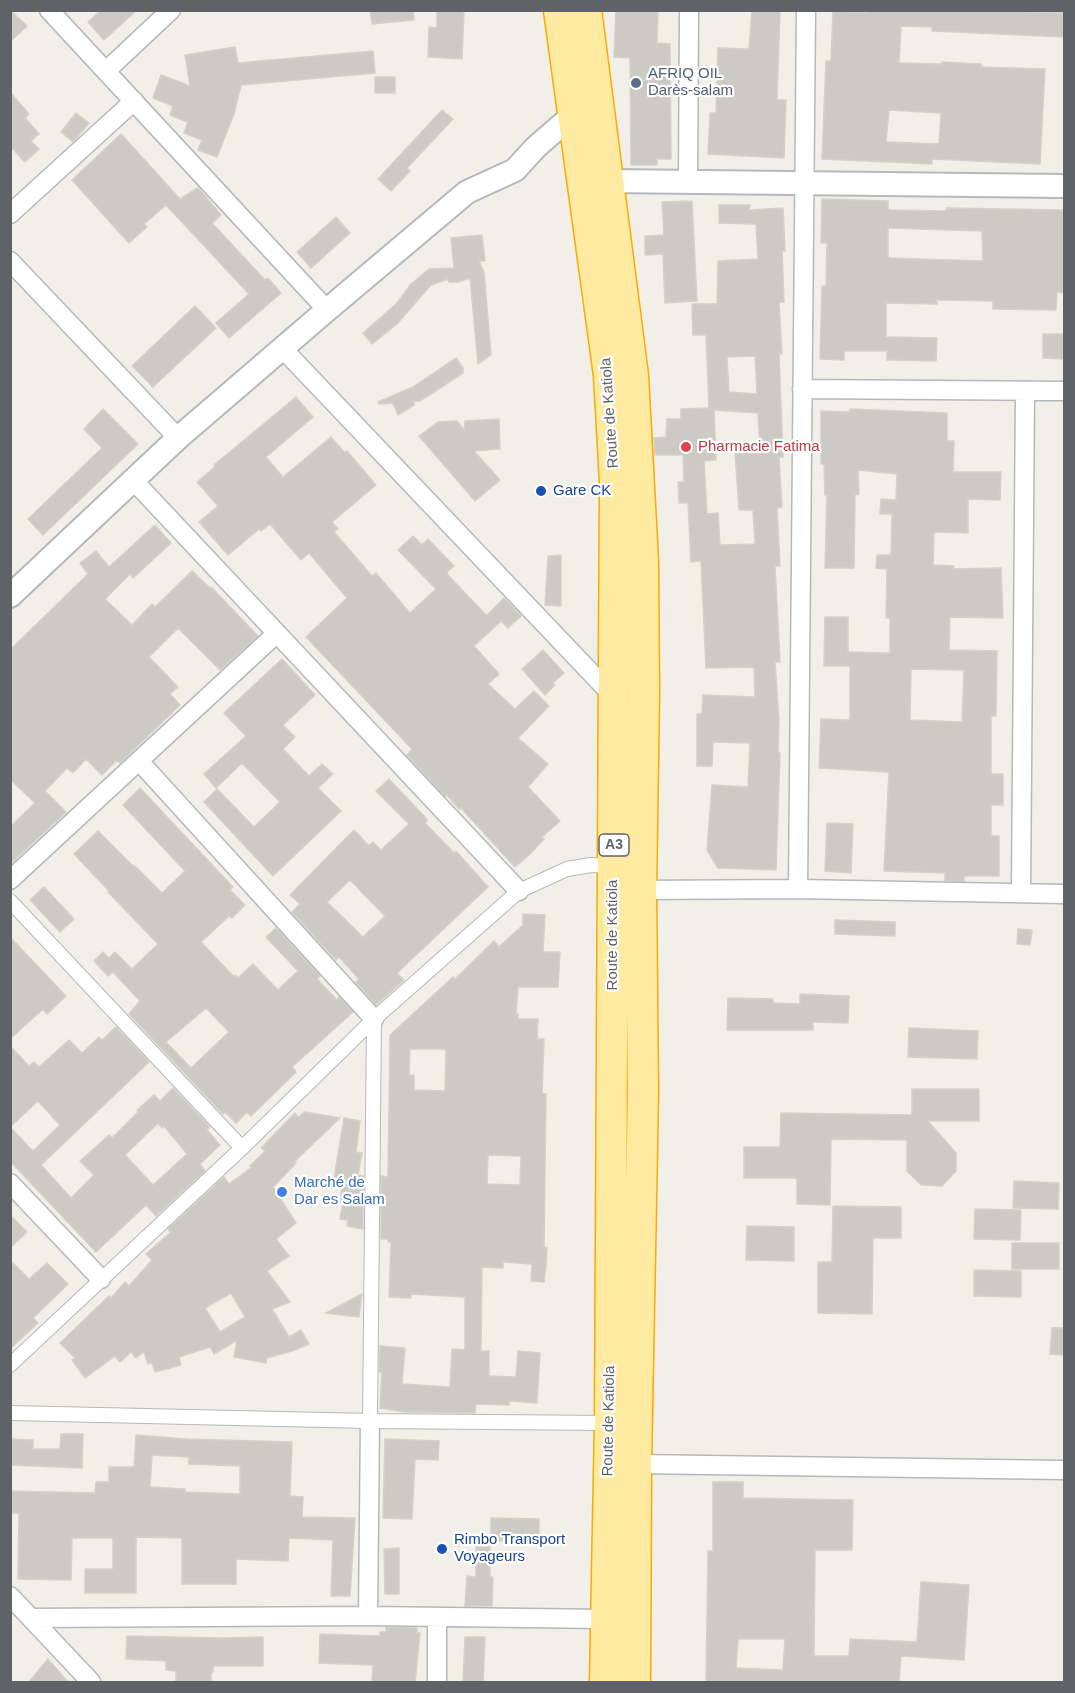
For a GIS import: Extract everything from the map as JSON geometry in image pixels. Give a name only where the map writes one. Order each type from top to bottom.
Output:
[{"type":"highway","name":"Route de Katiola","points":[[559,10],[573,115],[595,183],[633,376],[640,484],[644,683],[641,890],[643,1093],[634,1683]]},
{"type":"highway","name":"Route de Katiola","points":[[586,10],[615,482],[610,1423],[605,1683]]},
{"type":"street","points":[[49,10],[327,310]]},
{"type":"street","points":[[106,71],[171,10]]},
{"type":"street","points":[[688,182],[689,10]]},
{"type":"street","points":[[798,889],[806,10]]},
{"type":"street","points":[[10,214],[134,101]]},
{"type":"street","points":[[10,597],[178,438],[282,348],[467,192],[515,171],[536,147],[573,115]]},
{"type":"street","points":[[595,183],[1065,186]]},
{"type":"street","points":[[10,261],[178,438]]},
{"type":"street","points":[[282,348],[615,698]]},
{"type":"street","points":[[802,389],[1065,391]]},
{"type":"street","points":[[1021,892],[1025,391]]},
{"type":"street","points":[[133,480],[519,891]]},
{"type":"street","points":[[10,880],[277,633]]},
{"type":"street","points":[[139,761],[374,1019],[368,1616]]},
{"type":"street","points":[[10,1365],[242,1148],[374,1019],[519,891],[567,869],[591,865],[613,866]]},
{"type":"street","points":[[641,890],[798,889],[1065,894]]},
{"type":"street","points":[[10,901],[242,1148]]},
{"type":"street","points":[[10,1183],[101,1279]]},
{"type":"street","points":[[10,1413],[370,1421],[610,1423]]},
{"type":"street","points":[[636,1464],[1065,1470]]},
{"type":"street","points":[[10,1596],[92,1683]]},
{"type":"street","points":[[31,1618],[368,1616],[605,1619]]},
{"type":"street","points":[[437,1617],[437,1683]]},
{"type":"building","points":[[10,10],[27,26],[10,42]]},
{"type":"building","points":[[101,10],[137,10],[104,40],[88,22]]},
{"type":"building","points":[[370,10],[413,10],[414,20],[372,24]]},
{"type":"building","points":[[437,10],[464,10],[462,59],[428,57],[429,27],[437,28]]},
{"type":"building","points":[[616,10],[658,10],[657,43],[670,44],[671,159],[657,159],[657,165],[631,165],[630,58],[614,57]]},
{"type":"building","points":[[752,10],[780,10],[777,100],[786,100],[784,158],[708,154],[710,113],[716,113],[718,48],[749,49]]},
{"type":"building","points":[[867,10],[973,10],[1065,13],[1065,37],[932,31],[932,27],[901,26],[899,63],[942,64],[942,62],[981,64],[981,67],[1045,69],[1040,164],[932,159],[932,164],[822,159],[826,61],[831,61],[833,11],[867,13]],"holes":[[[889,110],[941,113],[939,144],[886,142]]]},
{"type":"building","points":[[235,47],[238,63],[373,51],[375,73],[241,85],[234,114],[217,157],[198,150],[202,140],[184,133],[188,122],[170,115],[173,106],[153,98],[161,75],[190,86],[185,55]]},
{"type":"building","points":[[375,77],[395,77],[395,93],[375,93]]},
{"type":"building","points":[[10,92],[29,114],[25,118],[39,134],[31,141],[39,149],[25,162],[10,146]]},
{"type":"building","points":[[442,110],[453,119],[407,168],[410,171],[391,191],[378,179]]},
{"type":"building","points":[[76,113],[89,123],[73,142],[61,132]]},
{"type":"building","points":[[121,134],[180,199],[198,188],[221,215],[212,223],[265,280],[268,278],[281,293],[229,338],[216,323],[249,294],[166,205],[144,224],[147,227],[129,243],[72,180]]},
{"type":"building","points":[[822,199],[888,201],[888,210],[946,211],[946,208],[1065,210],[1065,293],[1057,292],[1056,310],[993,309],[993,301],[937,300],[937,304],[886,303],[886,337],[937,338],[936,361],[887,360],[887,351],[844,351],[844,360],[820,359],[822,286],[826,286],[827,243],[821,243]],"holes":[[[888,228],[982,231],[983,261],[888,258]]]},
{"type":"building","points":[[692,201],[697,301],[665,303],[663,254],[645,255],[645,236],[664,235],[662,202]]},
{"type":"building","points":[[719,205],[750,205],[749,210],[783,208],[784,302],[779,302],[783,457],[779,457],[782,507],[777,508],[780,566],[775,566],[780,662],[775,662],[779,720],[778,753],[780,753],[776,870],[718,868],[707,850],[712,785],[748,787],[750,743],[713,742],[712,766],[697,766],[697,714],[702,714],[703,695],[755,697],[754,667],[706,668],[701,561],[691,562],[688,503],[679,503],[678,482],[684,482],[683,455],[655,455],[654,438],[666,437],[667,419],[681,419],[681,409],[709,408],[706,335],[693,335],[692,304],[717,304],[718,261],[758,259],[756,224],[719,223]],"holes":[[[755,356],[757,394],[729,392],[727,357]],[[714,410],[758,413],[760,451],[735,452],[739,510],[753,510],[755,544],[720,545],[718,513],[707,514],[704,461],[716,460]]]},
{"type":"building","points":[[336,217],[350,233],[311,268],[297,252]]},
{"type":"building","points":[[482,235],[485,261],[479,261],[484,272],[491,355],[478,364],[470,278],[458,282],[449,282],[448,279],[431,285],[397,324],[372,344],[363,333],[397,303],[411,284],[429,269],[454,268],[451,238]]},
{"type":"building","points":[[195,306],[216,328],[153,387],[132,366]]},
{"type":"building","points":[[1043,334],[1065,334],[1065,359],[1043,358]]},
{"type":"building","points":[[456,358],[463,368],[463,373],[420,401],[414,401],[414,405],[398,415],[393,403],[379,404],[378,402],[413,387]]},
{"type":"building","points":[[296,397],[313,417],[266,457],[283,477],[331,437],[345,453],[347,451],[376,485],[332,522],[338,529],[334,532],[372,576],[376,573],[410,613],[436,589],[398,550],[413,536],[422,545],[428,539],[454,566],[447,572],[448,575],[485,614],[487,615],[504,598],[521,616],[508,628],[501,621],[474,646],[499,674],[488,684],[515,709],[534,691],[549,706],[518,738],[548,764],[528,787],[560,821],[515,867],[461,808],[459,809],[447,795],[445,796],[407,755],[412,749],[306,637],[347,598],[309,553],[301,560],[270,524],[261,531],[259,529],[228,555],[199,522],[218,506],[197,482],[215,467],[214,465]]},
{"type":"building","points":[[103,409],[138,444],[43,535],[28,519],[102,448],[84,429]]},
{"type":"building","points":[[850,409],[947,413],[947,441],[954,441],[953,472],[1001,472],[1000,500],[968,499],[968,533],[934,532],[933,565],[954,566],[953,569],[1001,568],[1003,618],[950,617],[949,650],[997,651],[996,716],[991,716],[991,774],[1003,774],[1003,805],[991,805],[991,836],[999,836],[999,876],[964,876],[964,881],[945,881],[945,873],[884,871],[889,772],[819,768],[821,719],[850,720],[850,666],[824,666],[825,617],[848,617],[848,652],[890,653],[890,618],[886,618],[887,569],[876,568],[877,555],[891,555],[892,514],[880,514],[881,499],[896,500],[897,474],[858,470],[859,494],[855,495],[854,568],[825,568],[827,495],[825,495],[824,464],[821,464],[821,411],[850,412]],"holes":[[[911,669],[964,670],[962,722],[910,720]]]},
{"type":"building","points":[[499,419],[500,449],[474,451],[500,480],[475,501],[419,436],[438,422],[457,421],[464,430],[465,421]]},
{"type":"building","points":[[155,525],[171,543],[133,578],[130,574],[105,599],[132,625],[152,604],[155,607],[192,571],[211,587],[258,636],[220,670],[178,628],[149,657],[178,687],[170,694],[180,705],[120,763],[117,760],[102,775],[86,759],[73,773],[67,768],[45,791],[66,812],[10,864],[10,827],[35,803],[10,779],[10,650],[88,574],[80,563],[96,551],[109,567]]},
{"type":"building","points":[[561,555],[561,606],[545,605],[548,556]]},
{"type":"building","points":[[543,650],[564,673],[545,695],[522,669]]},
{"type":"building","points":[[282,659],[315,695],[283,725],[295,737],[283,749],[309,776],[322,764],[333,774],[318,788],[341,811],[273,876],[204,802],[217,789],[254,827],[280,802],[242,763],[216,788],[204,774],[246,736],[224,713]]},
{"type":"building","points":[[389,779],[424,816],[427,820],[425,823],[454,853],[456,851],[488,887],[397,973],[404,980],[376,1005],[356,982],[359,979],[339,957],[336,960],[292,912],[300,904],[290,895],[354,830],[369,846],[373,842],[381,850],[409,824],[376,791]],"holes":[[[350,880],[385,916],[363,937],[327,902]]]},
{"type":"building","points":[[140,788],[233,887],[230,890],[245,905],[232,918],[229,916],[201,942],[234,977],[235,975],[238,978],[253,964],[278,990],[298,971],[266,937],[276,928],[320,976],[317,979],[337,1000],[339,997],[353,1012],[292,1067],[296,1072],[251,1116],[247,1112],[236,1123],[225,1112],[223,1114],[129,1014],[140,1001],[113,972],[108,976],[94,961],[103,952],[109,958],[115,952],[132,969],[158,944],[74,854],[98,831],[162,893],[185,871],[123,805]],"holes":[[[206,1008],[229,1032],[191,1068],[166,1042]]]},
{"type":"building","points":[[827,823],[853,824],[851,873],[825,871]]},
{"type":"building","points":[[44,887],[74,919],[60,932],[30,900]]},
{"type":"building","points":[[523,914],[545,915],[543,952],[560,952],[558,987],[518,987],[516,1014],[518,1014],[518,1019],[538,1019],[537,1039],[544,1039],[542,1093],[546,1094],[544,1247],[547,1248],[546,1265],[544,1282],[531,1281],[532,1264],[503,1262],[503,1268],[482,1267],[481,1351],[489,1351],[489,1376],[516,1377],[518,1351],[540,1353],[537,1403],[509,1401],[509,1405],[476,1404],[475,1413],[405,1412],[380,1408],[382,1372],[379,1372],[380,1346],[405,1348],[402,1384],[450,1387],[452,1349],[465,1350],[465,1297],[411,1294],[411,1298],[389,1297],[391,1242],[388,1242],[388,1239],[381,1239],[381,1176],[388,1177],[390,1035],[453,977],[455,979],[494,941],[499,947],[523,925]],"holes":[[[410,1049],[444,1049],[446,1051],[445,1091],[414,1090],[414,1075],[409,1075]],[[488,1155],[521,1156],[520,1185],[487,1184]]]},
{"type":"building","points":[[835,920],[895,922],[895,936],[835,934]]},
{"type":"building","points":[[1018,929],[1032,930],[1030,945],[1017,944]]},
{"type":"building","points":[[10,937],[66,996],[47,1014],[43,1009],[10,1039]]},
{"type":"building","points":[[800,994],[849,996],[848,1023],[813,1022],[813,1030],[727,1030],[728,998],[773,999],[773,1003],[800,1004]]},
{"type":"building","points":[[116,1027],[149,1062],[41,1165],[71,1198],[94,1175],[80,1161],[109,1135],[112,1138],[154,1095],[160,1101],[173,1088],[210,1127],[207,1130],[220,1145],[200,1164],[205,1171],[156,1216],[146,1205],[96,1252],[10,1161],[10,1127],[10,1046],[29,1066],[34,1062],[39,1067],[69,1040],[82,1053],[99,1037],[102,1040]],"holes":[[[38,1101],[60,1125],[33,1151],[10,1127]],[[158,1123],[162,1128],[164,1126],[187,1154],[153,1185],[125,1155]]]},
{"type":"building","points":[[909,1028],[978,1031],[977,1059],[908,1057]]},
{"type":"building","points":[[912,1089],[979,1089],[979,1121],[928,1121],[956,1153],[956,1171],[942,1186],[921,1185],[907,1171],[907,1140],[831,1139],[830,1205],[797,1204],[797,1178],[744,1178],[744,1147],[780,1147],[781,1113],[912,1115]]},
{"type":"building","points":[[305,1112],[340,1118],[293,1163],[296,1163],[273,1187],[296,1223],[276,1239],[289,1256],[267,1271],[290,1302],[272,1309],[289,1337],[301,1330],[309,1344],[267,1358],[266,1363],[234,1357],[237,1340],[214,1354],[210,1347],[179,1357],[181,1365],[155,1372],[152,1363],[148,1364],[144,1352],[136,1358],[131,1352],[120,1362],[115,1356],[85,1378],[72,1360],[75,1358],[60,1343],[109,1296],[111,1298],[125,1282],[129,1286],[152,1260],[146,1254],[171,1232],[168,1229],[224,1177],[229,1184],[252,1167],[250,1166],[265,1151],[261,1148],[295,1113],[298,1117]],"holes":[[[231,1293],[245,1317],[220,1332],[205,1308]]]},
{"type":"building","points":[[344,1118],[360,1121],[356,1152],[362,1153],[358,1175],[363,1176],[363,1229],[347,1226],[348,1220],[340,1219],[343,1179],[334,1178]]},
{"type":"building","points":[[1014,1181],[1059,1183],[1058,1209],[1013,1208]]},
{"type":"building","points":[[833,1206],[901,1207],[901,1238],[873,1238],[872,1314],[818,1313],[818,1262],[832,1262]]},
{"type":"building","points":[[975,1209],[1021,1210],[1020,1240],[974,1239]]},
{"type":"building","points":[[10,1215],[27,1232],[10,1248]]},
{"type":"building","points":[[747,1226],[794,1227],[794,1261],[746,1260]]},
{"type":"building","points":[[1012,1243],[1059,1243],[1059,1269],[1012,1269]]},
{"type":"building","points":[[10,1260],[29,1279],[47,1263],[68,1284],[33,1318],[38,1323],[10,1349]]},
{"type":"building","points":[[974,1270],[1021,1271],[1021,1297],[974,1296]]},
{"type":"building","points":[[362,1294],[359,1317],[326,1313]]},
{"type":"building","points":[[1052,1328],[1065,1328],[1065,1355],[1050,1354]]},
{"type":"building","points":[[61,1434],[83,1434],[82,1468],[10,1465],[10,1439],[33,1440],[33,1449],[60,1449]]},
{"type":"building","points":[[136,1435],[292,1442],[290,1496],[303,1497],[302,1517],[355,1518],[350,1596],[331,1596],[333,1540],[289,1538],[288,1561],[236,1559],[236,1584],[182,1584],[182,1538],[136,1537],[136,1593],[85,1593],[85,1569],[113,1569],[113,1538],[72,1538],[71,1580],[18,1579],[19,1513],[10,1513],[10,1491],[95,1493],[96,1482],[109,1482],[109,1467],[134,1467]],"holes":[[[152,1455],[189,1457],[189,1464],[240,1466],[240,1494],[185,1492],[185,1489],[150,1487]]]},
{"type":"building","points":[[385,1439],[439,1441],[438,1460],[415,1459],[412,1519],[383,1518]]},
{"type":"building","points":[[713,1482],[743,1482],[743,1498],[853,1500],[852,1550],[815,1550],[814,1656],[849,1656],[850,1639],[917,1642],[921,1582],[969,1585],[964,1660],[901,1656],[899,1683],[706,1683],[708,1551],[713,1551]],"holes":[[[738,1639],[785,1639],[783,1670],[736,1668]]]},
{"type":"building","points":[[491,1518],[539,1519],[539,1541],[491,1541]]},
{"type":"building","points":[[476,1547],[490,1547],[490,1577],[493,1577],[492,1606],[465,1606],[467,1576],[476,1577]]},
{"type":"building","points":[[399,1548],[399,1594],[385,1594],[384,1549]]},
{"type":"building","points":[[386,1627],[417,1628],[417,1633],[420,1633],[415,1683],[372,1683],[373,1665],[319,1663],[320,1634],[380,1636],[380,1632],[386,1632]]},
{"type":"building","points":[[127,1636],[263,1637],[263,1666],[213,1666],[211,1683],[176,1683],[176,1671],[166,1670],[166,1661],[126,1659]]},
{"type":"building","points":[[465,1637],[485,1637],[483,1683],[463,1682]]},
{"type":"building","points":[[48,1659],[69,1683],[28,1683]]},
{"type":"place","name":"AFRIQ OIL Darès-salam","points":[[636,83]]},
{"type":"place","name":"Pharmacie Fatima","points":[[686,447]]},
{"type":"place","name":"Gare CK","points":[[541,491]]},
{"type":"place","name":"Marché de Dar es Salam","points":[[282,1192]]},
{"type":"place","name":"Rimbo Transport Voyageurs","points":[[442,1549]]}]
